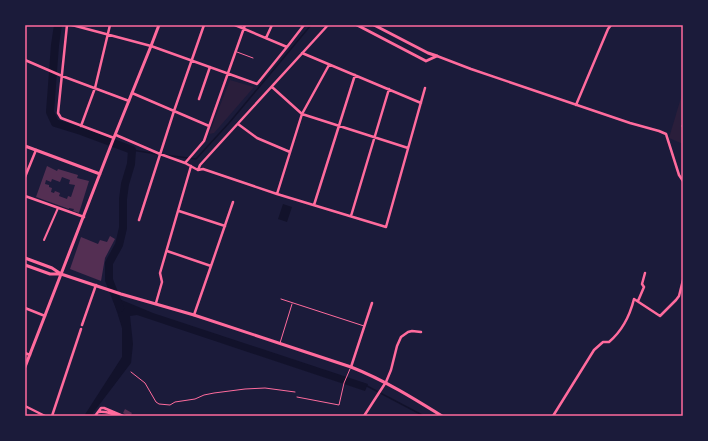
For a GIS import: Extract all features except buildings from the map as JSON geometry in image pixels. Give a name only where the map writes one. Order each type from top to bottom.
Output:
[{"type":"street","points":[[67,25],[58,112],[61,118],[186,163],[198,170],[203,169],[277,194],[386,227],[426,88]]},
{"type":"street","points":[[72,25],[151,46],[257,84],[304,25]]},
{"type":"street","points":[[81,126],[95,88],[110,25]]},
{"type":"street","points":[[25,367],[159,25]]},
{"type":"street","points":[[139,220],[191,60],[204,25]]},
{"type":"street","points":[[235,25],[244,27],[287,47]]},
{"type":"street","points":[[266,38],[272,25]]},
{"type":"street","points":[[198,170],[200,165],[328,25]]},
{"type":"street","points":[[357,25],[426,61],[437,56]]},
{"type":"street","points":[[374,25],[428,52],[470,69],[666,134],[679,175],[683,181]]},
{"type":"street","points":[[576,105],[611,25]]},
{"type":"street","points":[[186,163],[204,141],[244,27]]},
{"type":"street","points":[[302,53],[421,103]]},
{"type":"street","points":[[25,60],[61,76],[129,101]]},
{"type":"street","points":[[277,194],[302,114],[329,65]]},
{"type":"street","points":[[199,99],[210,67]]},
{"type":"street","points":[[314,205],[355,75]]},
{"type":"street","points":[[272,87],[302,114],[408,148]]},
{"type":"street","points":[[351,216],[389,89]]},
{"type":"street","points":[[132,93],[209,126]]},
{"type":"street","points":[[238,124],[257,138],[290,152]]},
{"type":"street","points":[[25,146],[100,174]]},
{"type":"street","points":[[25,177],[36,150]]},
{"type":"street","points":[[156,303],[162,282],[160,273],[191,166]]},
{"type":"street","points":[[25,196],[84,217]]},
{"type":"street","points":[[194,315],[233,202]]},
{"type":"street","points":[[44,240],[58,208]]},
{"type":"street","points":[[179,211],[225,226]]},
{"type":"street","points":[[167,251],[210,266]]},
{"type":"street","points":[[25,258],[52,268],[61,274],[121,294],[194,315],[351,367],[386,382],[442,416]]},
{"type":"street","points":[[25,265],[50,274],[61,274]]},
{"type":"street","points":[[638,301],[644,287],[642,284],[645,274]]},
{"type":"street","points":[[553,416],[594,350],[603,342],[609,342],[624,323],[634,299],[660,316],[679,296],[683,280]]},
{"type":"street","points":[[82,325],[96,285]]},
{"type":"street","points":[[351,367],[372,303]]},
{"type":"street","points":[[25,308],[46,316]]},
{"type":"street","points":[[52,416],[81,329]]},
{"type":"street","points":[[364,416],[386,382],[401,337],[412,331],[421,332]]},
{"type":"street","points":[[25,353],[30,354]]},
{"type":"street","points":[[25,406],[45,416]]},
{"type":"street","points":[[95,416],[101,408],[123,416]]},
{"type":"street","points":[[98,412],[104,411],[118,416]]},
{"type":"lane","points":[[236,52],[253,58]]},
{"type":"lane","points":[[281,299],[364,326]]},
{"type":"lane","points":[[280,344],[293,303]]},
{"type":"lane","points":[[297,396],[339,405],[344,383],[351,367]]},
{"type":"lane","points":[[130,372],[145,383],[156,402],[159,404],[170,405],[175,402],[195,399],[204,395],[245,389],[265,388],[295,392]]},
{"type":"lane","points":[[36,416],[37,412]]},
{"type":"shaded area","points":[[230,80],[254,87],[214,133],[209,134]]},
{"type":"shaded area","points":[[683,91],[683,144],[669,138]]},
{"type":"shaded area","points":[[283,204],[292,207],[287,222],[278,219]]},
{"type":"shaded area","points":[[112,296],[153,313],[368,384],[365,391],[137,315],[130,316],[133,344],[131,363],[92,416],[84,416],[122,357],[122,328]]},
{"type":"waterway","points":[[58,25],[50,112],[55,123],[132,150],[131,164],[125,184],[123,199],[123,228],[119,245],[109,263],[109,280],[120,308]]},
{"type":"waterway","points":[[165,155],[196,159],[229,123],[311,25]]},
{"type":"waterway","points":[[132,150],[157,154]]},
{"type":"waterway","points":[[367,386],[424,416]]}]
